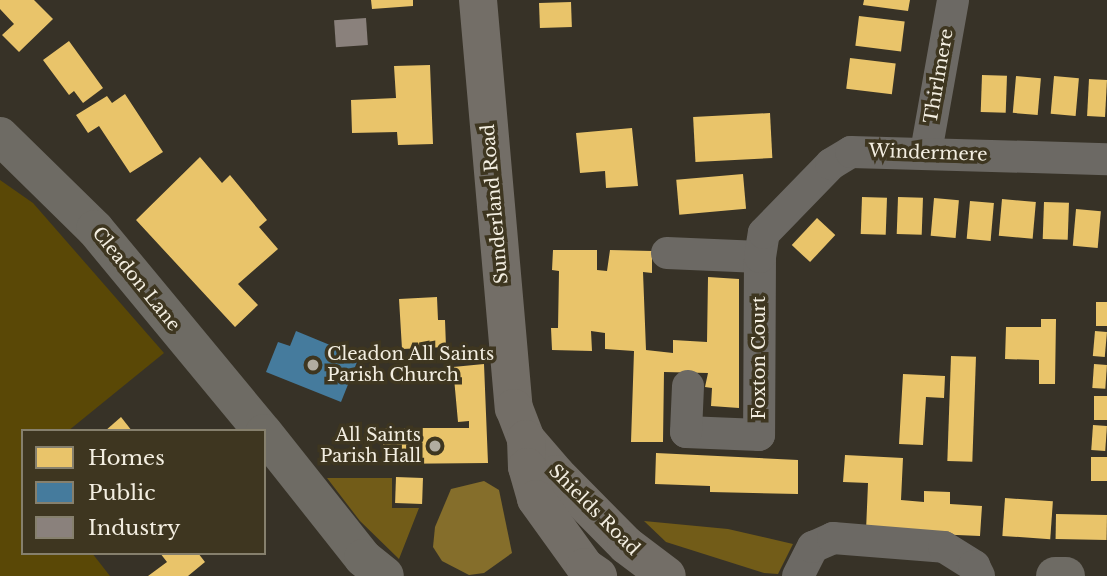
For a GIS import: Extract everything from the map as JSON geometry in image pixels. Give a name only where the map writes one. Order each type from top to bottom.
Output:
[{"type":"highway","name":"Sunderland Road","points":[[478,0],[520,423]]},
{"type":"highway","name":"Shields Road","points":[[520,423],[626,545],[667,576]]},
{"type":"highway","name":"Shields Road","points":[[520,423],[527,467],[536,499],[584,573]]},
{"type":"street","name":"Thirlmere","points":[[926,152],[953,0]]},
{"type":"street","name":"Cleadon Lane","points":[[0,136],[95,229],[261,429]]},
{"type":"street","name":"Windermere","points":[[760,257],[764,233],[831,164],[851,152],[1107,159]]},
{"type":"street","points":[[667,253],[760,257]]},
{"type":"street","name":"Foxton Court","points":[[688,386],[686,432],[759,435],[760,257]]},
{"type":"street","name":"Cleadon Lane","points":[[266,436],[368,570]]},
{"type":"street","points":[[798,576],[814,547],[833,538],[944,547],[974,566],[979,576]]},
{"type":"street","points":[[584,573],[626,545]]},
{"type":"street","points":[[1055,576],[1066,576]]},
{"type":"shaded area","points":[[0,180],[33,203],[164,353],[70,429],[21,429],[21,555],[94,555],[110,576],[0,576]]},
{"type":"shaded area","points":[[327,478],[392,478],[392,508],[419,508],[399,559],[360,521]]},
{"type":"shaded area","points":[[484,481],[499,490],[512,553],[484,573],[469,575],[442,561],[433,547],[435,527],[451,489]]},
{"type":"shaded area","points":[[644,521],[728,529],[793,544],[778,574],[764,573],[666,542]]},
{"type":"building: Homes","points":[[0,0],[34,0],[53,19],[19,52],[2,35],[14,24],[0,9]]},
{"type":"building: Homes","points":[[371,0],[413,0],[413,6],[372,9]]},
{"type":"building: Homes","points":[[864,0],[910,0],[908,11],[863,5]]},
{"type":"building: Homes","points":[[571,2],[572,27],[540,28],[539,3]]},
{"type":"building: Homes","points":[[859,16],[905,22],[901,51],[855,46]]},
{"type":"building: Homes","points":[[69,41],[103,88],[83,103],[74,91],[69,95],[43,60]]},
{"type":"building: Homes","points":[[850,58],[896,64],[892,94],[846,89]]},
{"type":"building: Homes","points":[[430,65],[433,144],[398,145],[397,132],[352,133],[351,100],[396,98],[394,66]]},
{"type":"building: Homes","points":[[982,75],[1007,76],[1006,113],[981,112]]},
{"type":"building: Homes","points":[[1016,76],[1041,78],[1038,115],[1013,113]]},
{"type":"building: Homes","points":[[1054,76],[1079,78],[1076,116],[1051,114]]},
{"type":"building: Homes","points":[[1089,79],[1107,80],[1105,117],[1087,116]]},
{"type":"building: Homes","points":[[125,94],[163,152],[130,173],[99,126],[88,133],[76,115],[107,96],[112,103]]},
{"type":"building: Homes","points":[[770,113],[772,158],[695,162],[693,117]]},
{"type":"building: Homes","points":[[632,128],[638,186],[606,188],[605,171],[580,173],[576,133]]},
{"type":"building: Homes","points":[[200,157],[222,183],[230,175],[267,220],[259,227],[278,249],[238,284],[258,305],[235,327],[136,220]]},
{"type":"building: Homes","points":[[743,174],[746,209],[679,215],[676,180]]},
{"type":"building: Homes","points":[[862,197],[887,198],[886,235],[861,234]]},
{"type":"building: Homes","points":[[898,197],[923,198],[922,235],[897,234]]},
{"type":"building: Homes","points":[[934,198],[959,200],[956,238],[931,236]]},
{"type":"building: Homes","points":[[1002,199],[1036,202],[1033,239],[999,236]]},
{"type":"building: Homes","points":[[970,201],[994,203],[991,241],[967,239]]},
{"type":"building: Homes","points":[[1044,202],[1069,203],[1068,240],[1043,239]]},
{"type":"building: Homes","points":[[1076,209],[1101,211],[1098,248],[1073,246]]},
{"type":"building: Homes","points":[[817,218],[835,235],[810,262],[792,245]]},
{"type":"building: Homes","points":[[553,250],[597,250],[597,270],[607,271],[610,250],[652,251],[652,273],[643,272],[646,350],[673,353],[673,340],[707,342],[708,277],[739,279],[739,408],[711,406],[712,388],[705,387],[708,373],[664,372],[663,442],[631,442],[634,351],[605,349],[605,333],[591,331],[592,351],[552,350],[551,328],[558,328],[559,271],[552,270]]},
{"type":"building: Homes","points":[[437,297],[438,320],[445,320],[446,347],[402,349],[399,299]]},
{"type":"building: Homes","points":[[1096,302],[1107,302],[1107,326],[1096,326]]},
{"type":"building: Homes","points":[[1041,319],[1056,319],[1055,384],[1039,384],[1039,360],[1005,359],[1006,327],[1041,327]]},
{"type":"building: Homes","points":[[1095,331],[1107,332],[1105,357],[1093,356]]},
{"type":"building: Homes","points":[[951,356],[976,357],[972,462],[947,461]]},
{"type":"building: Homes","name":"All Saints Parish Hall","points":[[484,364],[488,463],[383,464],[383,428],[469,428],[469,421],[458,422],[453,367]]},
{"type":"building: Homes","points":[[1094,364],[1107,365],[1105,389],[1092,388]]},
{"type":"building: Homes","points":[[903,374],[945,376],[944,398],[926,397],[923,445],[899,444]]},
{"type":"building: Homes","points":[[1094,396],[1107,396],[1107,420],[1094,420]]},
{"type":"building: Homes","points":[[121,417],[130,429],[107,429]]},
{"type":"building: Homes","points":[[1093,425],[1107,426],[1105,451],[1091,450]]},
{"type":"building: Homes","points":[[656,453],[798,460],[798,494],[710,492],[710,486],[655,484]]},
{"type":"building: Homes","points":[[845,455],[903,458],[901,500],[924,502],[924,491],[950,492],[950,504],[982,506],[980,536],[866,531],[868,483],[843,482]]},
{"type":"building: Homes","points":[[1091,457],[1107,457],[1107,481],[1091,481]]},
{"type":"building: Homes","points":[[396,477],[423,478],[422,504],[395,503]]},
{"type":"building: Homes","points":[[1005,498],[1053,501],[1050,539],[1002,536]]},
{"type":"building: Homes","points":[[1056,514],[1107,515],[1107,540],[1056,539]]},
{"type":"building: Homes","points":[[162,555],[200,555],[205,562],[188,576],[148,576],[167,562]]},
{"type":"building: Public","name":"Cleadon All Saints Parish Church","points":[[296,331],[359,357],[341,402],[266,372],[278,342],[290,346]]},
{"type":"building: Industry","points":[[366,18],[368,45],[336,47],[334,20]]},
{"type":"place","name":"Cleadon All Saints Parish Church","points":[[313,365]]},
{"type":"place","name":"All Saints Parish Hall","points":[[435,446]]}]
